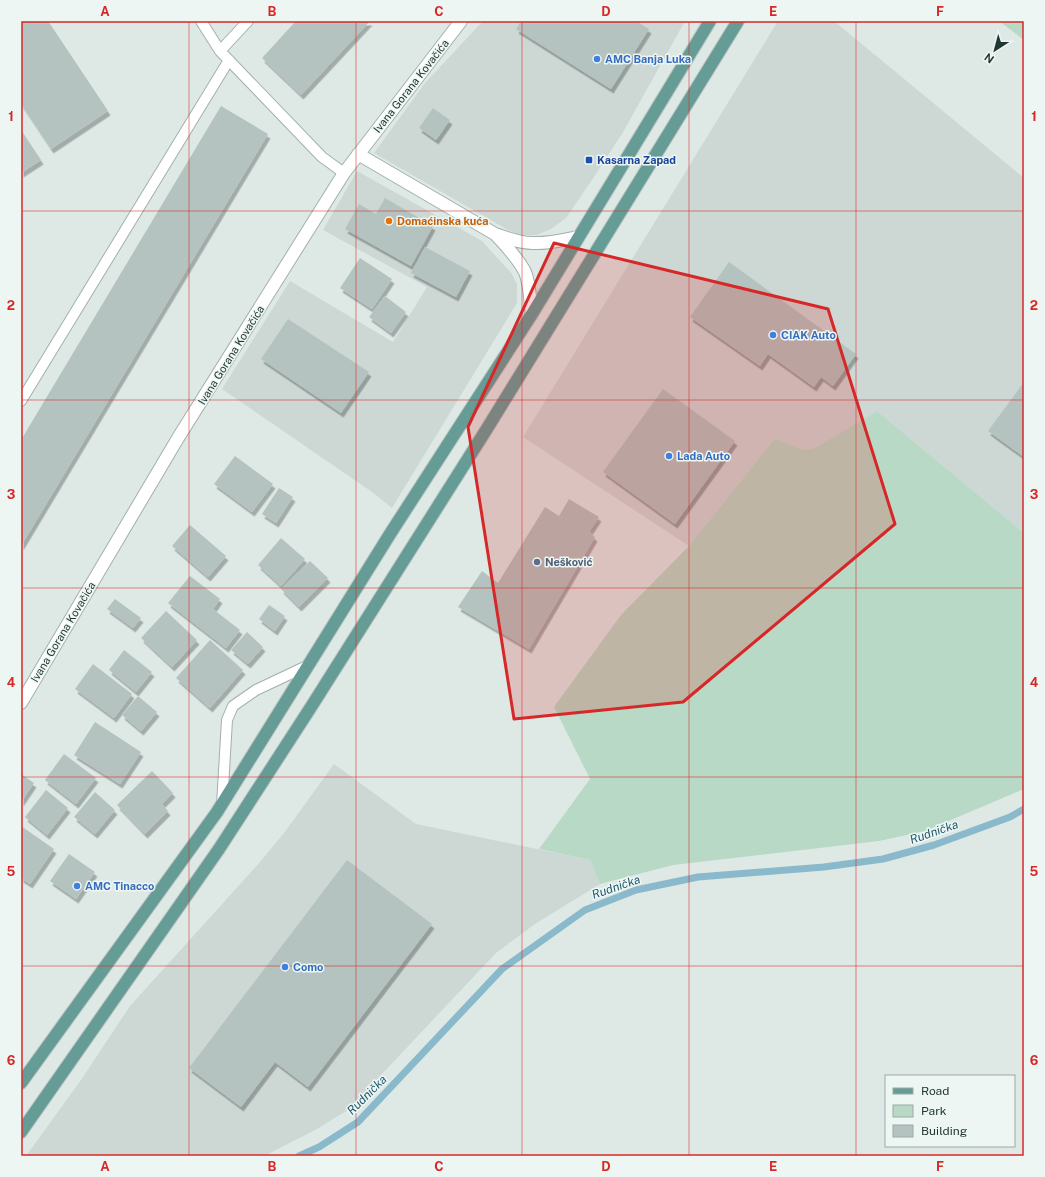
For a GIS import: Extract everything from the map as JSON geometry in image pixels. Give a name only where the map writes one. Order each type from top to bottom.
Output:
[{"type":"main road","points":[[21,1083],[222,805],[390,534],[532,314],[710,21]]},
{"type":"main road","points":[[21,1132],[219,849],[311,707],[488,427],[738,21]]},
{"type":"street","name":"Ivana Gorana Kovačića","points":[[21,703],[178,438],[344,173],[461,21]]},
{"type":"street","points":[[358,154],[495,234],[531,243],[578,237]]},
{"type":"street","points":[[495,234],[519,261],[525,272],[532,314]]},
{"type":"lane","points":[[201,21],[220,51],[322,157],[344,173]]},
{"type":"lane","points":[[220,51],[248,21]]},
{"type":"lane","points":[[21,401],[229,60]]},
{"type":"lane","points":[[222,805],[227,720],[233,706],[256,690],[309,664]]},
{"type":"highlighted area","points":[[554,243],[828,309],[895,524],[683,702],[514,719],[468,427]]},
{"type":"shaded area","points":[[483,21],[685,21],[622,134],[566,218],[551,229],[537,235],[521,235],[508,230],[374,153],[425,83]]},
{"type":"shaded area","points":[[778,21],[834,21],[1024,178],[1024,533],[877,411],[814,448],[803,450],[775,438],[689,546],[523,437]]},
{"type":"shaded area","points":[[357,171],[482,241],[512,274],[517,284],[517,303],[392,508],[372,492],[222,389],[290,281],[393,342],[427,287],[323,230]]},
{"type":"shaded area","points":[[334,764],[416,824],[590,860],[600,884],[535,924],[496,953],[348,1110],[317,1129],[266,1155],[26,1156],[81,1080],[130,1006],[260,862],[284,833]]},
{"type":"green space","points":[[999,21],[1024,21],[1024,40]]},
{"type":"green space","points":[[877,411],[1024,533],[1024,789],[925,831],[879,841],[673,865],[600,884],[590,860],[539,849],[590,779],[554,707],[621,615],[689,546],[775,438],[803,450],[814,448]]},
{"type":"building","points":[[21,21],[48,21],[108,111],[51,149],[21,104]]},
{"type":"building","points":[[296,21],[370,21],[301,95],[262,58]]},
{"type":"building","name":"AMC Banja Luka","points":[[521,21],[636,21],[649,29],[611,89],[516,29]]},
{"type":"building","points":[[221,106],[268,134],[21,546],[21,440]]},
{"type":"building","points":[[433,108],[450,120],[436,140],[419,128]]},
{"type":"building","points":[[21,130],[41,160],[21,173]]},
{"type":"building","points":[[385,198],[433,226],[411,266],[345,229],[359,204],[376,214]]},
{"type":"building","points":[[425,247],[470,271],[456,297],[411,273]]},
{"type":"building","points":[[360,258],[392,279],[372,309],[340,288]]},
{"type":"building","name":"CIAK Auto","points":[[729,262],[856,354],[833,386],[821,377],[814,387],[768,354],[760,366],[690,317]]},
{"type":"building","points":[[385,296],[406,312],[391,333],[369,317]]},
{"type":"building","points":[[288,319],[369,372],[341,413],[261,359]]},
{"type":"building","points":[[1024,382],[1024,457],[988,431]]},
{"type":"building","name":"Lada Auto","points":[[663,389],[735,441],[675,524],[603,472]]},
{"type":"building","points":[[235,456],[273,484],[252,512],[214,484]]},
{"type":"building","points":[[279,488],[293,497],[276,523],[262,514]]},
{"type":"building","points":[[569,499],[599,517],[589,532],[595,537],[529,649],[458,607],[482,571],[498,583],[545,507],[559,516]]},
{"type":"building","points":[[190,525],[226,556],[208,577],[172,546]]},
{"type":"building","points":[[281,538],[305,559],[281,586],[258,565]]},
{"type":"building","points":[[310,561],[328,578],[299,607],[281,589]]},
{"type":"building","points":[[190,576],[220,599],[213,609],[240,630],[226,648],[168,603]]},
{"type":"building","points":[[115,599],[141,618],[133,628],[107,609]]},
{"type":"building","points":[[269,605],[285,616],[275,631],[259,619]]},
{"type":"building","points":[[166,611],[197,640],[172,667],[141,638]]},
{"type":"building","points":[[247,632],[263,647],[248,664],[231,650]]},
{"type":"building","points":[[210,640],[243,670],[210,708],[176,678]]},
{"type":"building","points":[[124,650],[152,672],[136,692],[109,670]]},
{"type":"building","points":[[93,664],[132,694],[114,718],[75,689]]},
{"type":"building","points":[[138,696],[157,712],[141,731],[122,715]]},
{"type":"building","points":[[95,722],[141,752],[120,784],[74,755]]},
{"type":"building","points":[[64,754],[96,778],[76,804],[45,780]]},
{"type":"building","points":[[152,771],[173,793],[162,804],[168,811],[145,834],[117,805]]},
{"type":"building","points":[[21,774],[34,783],[21,802]]},
{"type":"building","points":[[46,790],[68,808],[47,835],[25,817]]},
{"type":"building","points":[[95,792],[115,810],[95,834],[74,817]]},
{"type":"building","points":[[21,826],[54,849],[30,884],[21,878]]},
{"type":"building","points":[[69,854],[95,872],[76,899],[50,881]]},
{"type":"building","points":[[347,860],[432,924],[308,1087],[275,1062],[241,1107],[189,1068]]},
{"type":"waterway","name":"Rudnička","points":[[299,1156],[319,1147],[358,1122],[502,969],[585,910],[636,890],[698,877],[824,867],[883,859],[934,845],[1010,817],[1024,809]]},
{"type":"place","name":"AMC Banja Luka","points":[[597,59]]},
{"type":"place","name":"Kasarna Zapad","points":[[589,160]]},
{"type":"place","name":"Domaćinska kuća","points":[[389,221]]},
{"type":"place","name":"CIAK Auto","points":[[773,335]]},
{"type":"place","name":"Lada Auto","points":[[669,456]]},
{"type":"place","name":"Nešković","points":[[537,562]]},
{"type":"place","name":"AMC Tinacco","points":[[77,886]]},
{"type":"place","name":"Como","points":[[285,967]]}]
